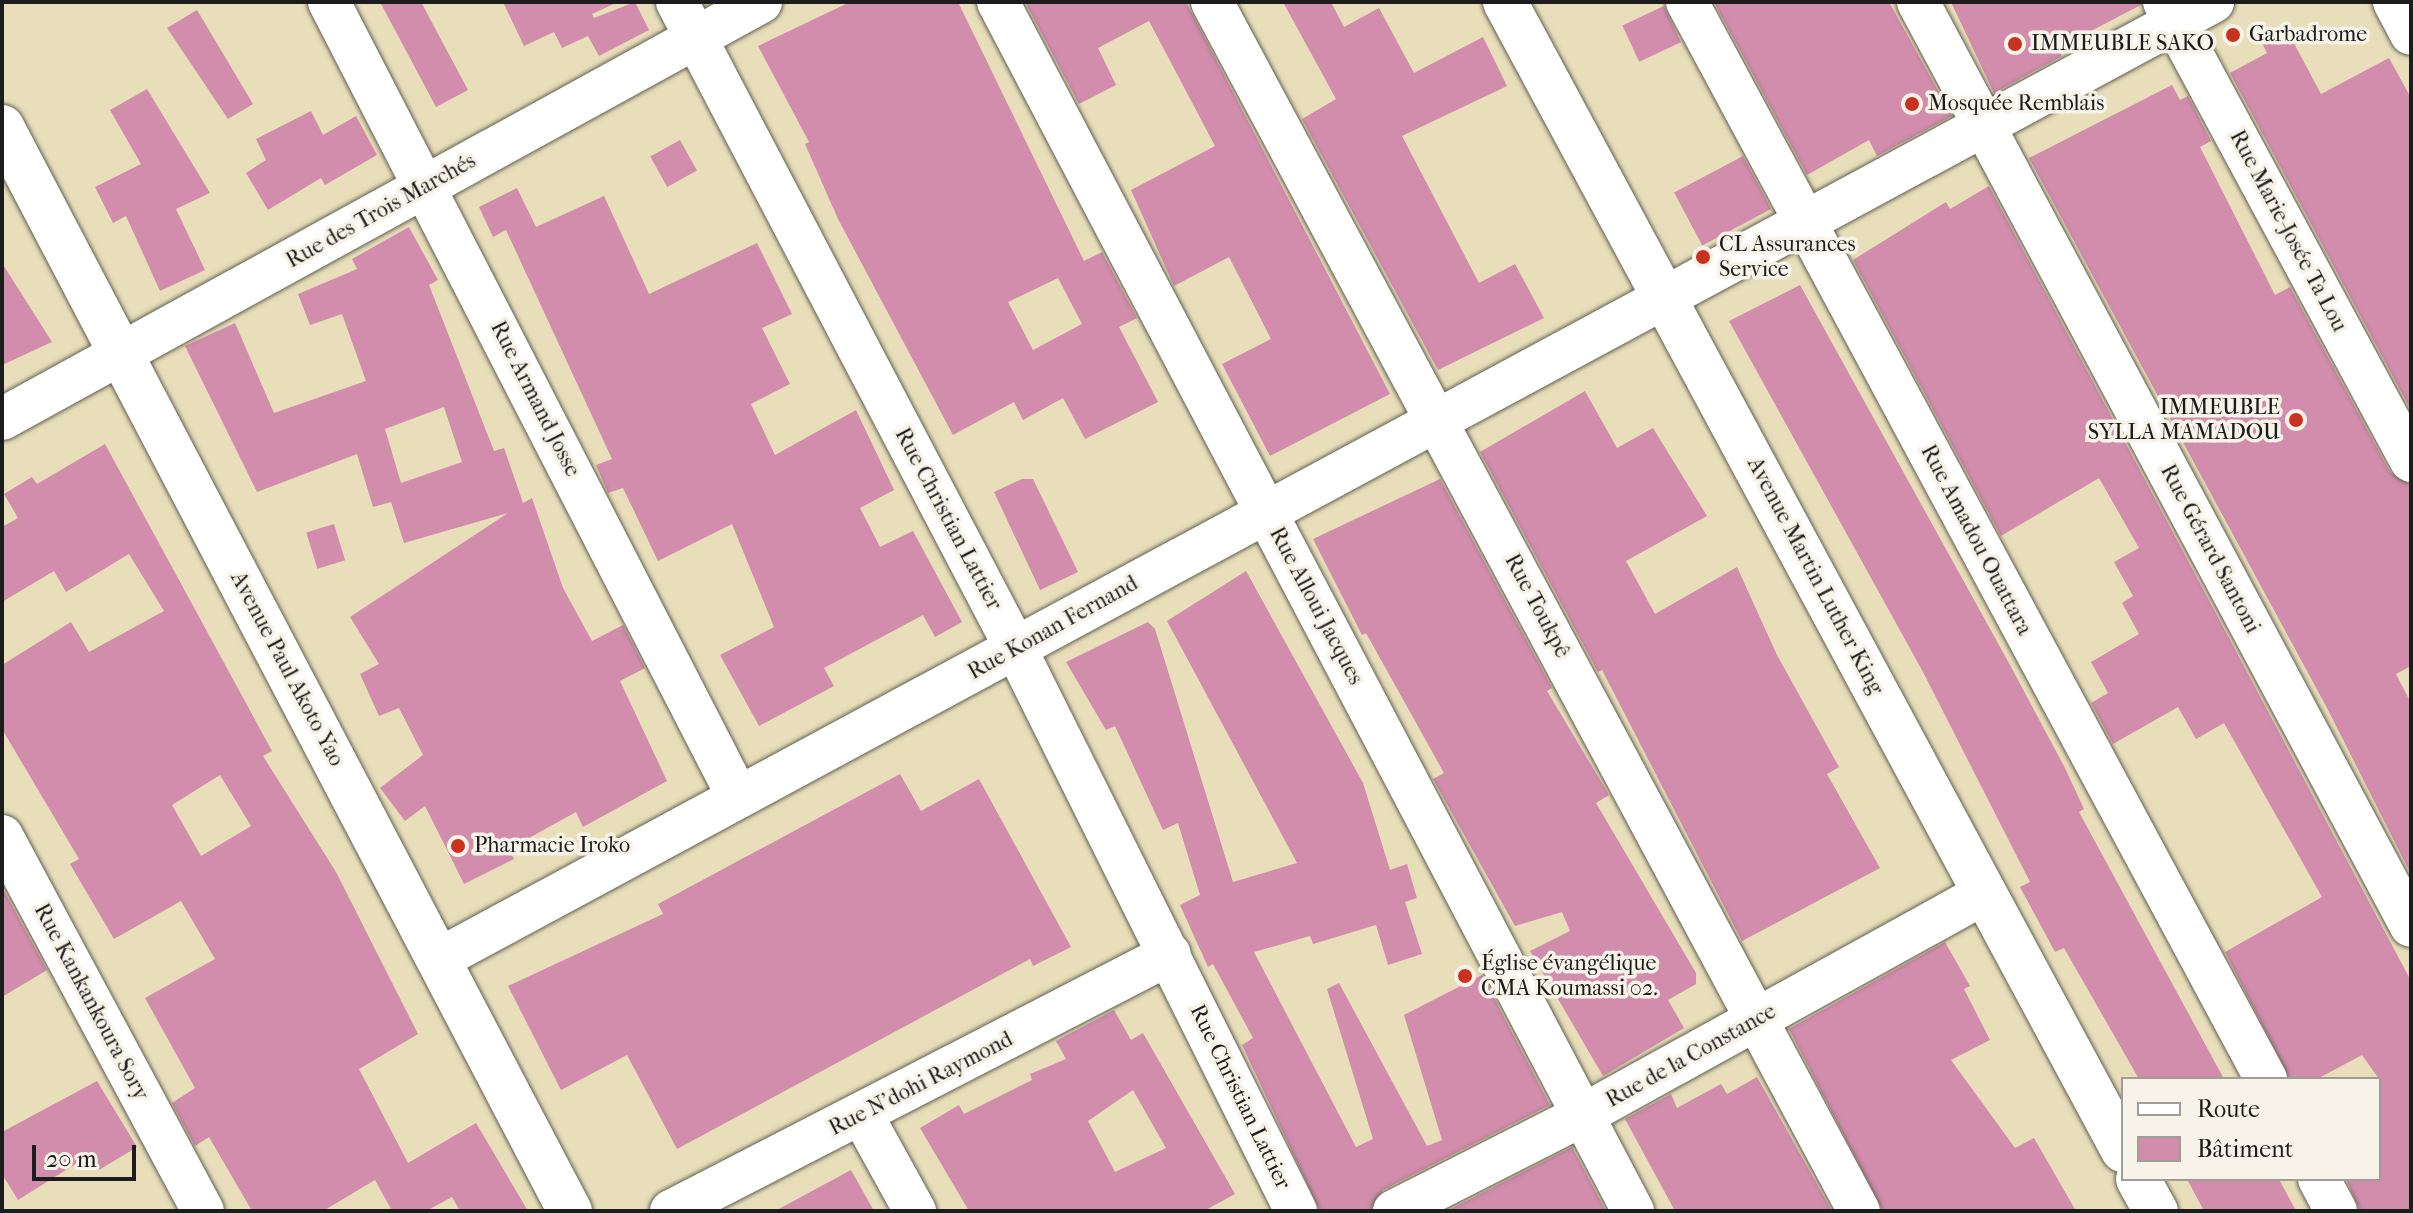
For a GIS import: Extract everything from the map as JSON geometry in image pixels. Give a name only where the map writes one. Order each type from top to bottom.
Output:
[{"type":"street","name":"Rue Armand Josse","points":[[329,2],[738,797]]},
{"type":"street","name":"Rue des Trois Marchés","points":[[2,419],[123,356],[425,186],[686,19],[761,2]]},
{"type":"street","name":"Rue Alloui Jacques","points":[[998,2],[1633,1211]]},
{"type":"street","name":"Rue Toukpê","points":[[1212,2],[1859,1211]]},
{"type":"street","name":"Avenue Martin Luther King","points":[[1505,2],[2121,1146]]},
{"type":"street","name":"Rue Amadou Ouattara","points":[[1687,2],[2265,1077]]},
{"type":"street","name":"Rue Gérard Santoni","points":[[1918,2],[2411,926]]},
{"type":"street","name":"Rue Konan Fernand","points":[[439,959],[1983,125],[2170,12],[2213,2]]},
{"type":"street","points":[[2394,2],[2411,34]]},
{"type":"street","name":"Rue Marie-Josée Ta Lou","points":[[2170,12],[2411,461]]},
{"type":"street","name":"Rue Christian Lattier","points":[[686,19],[1016,649],[1296,1211]]},
{"type":"street","name":"Avenue Paul Akoto Yao","points":[[2,127],[570,1211]]},
{"type":"street","name":"Rue Kankankoura Sory","points":[[2,836],[203,1211]]},
{"type":"street","name":"Rue de la Constance","points":[[1394,1211],[1583,1115],[1985,893]]},
{"type":"street","name":"Rue N'dohi Raymond","points":[[671,1211],[1170,954]]},
{"type":"street","points":[[862,1115],[915,1211]]},
{"type":"street","points":[[2139,1181],[2156,1211]]},
{"type":"street","points":[[2320,1181],[2336,1211]]},
{"type":"building","points":[[380,2],[421,2],[468,90],[436,107]]},
{"type":"building","points":[[503,2],[618,2],[592,14],[594,18],[635,2],[649,30],[599,56],[588,36],[562,48],[554,32],[524,46]]},
{"type":"building","points":[[850,2],[958,2],[1084,261],[1102,252],[1137,318],[1119,327],[1158,402],[1085,439],[1063,398],[1023,420],[1014,402],[953,435],[838,219],[805,144],[809,142],[758,46]],"holes":[[[1058,278],[1082,324],[1033,350],[1008,302]]]},
{"type":"building","points":[[1025,2],[1186,2],[1390,394],[1270,456],[1222,364],[1271,339],[1229,257],[1174,286],[1131,190],[1215,146],[1149,21],[1098,48],[1116,85],[1079,104]]},
{"type":"building","points":[[1283,2],[1331,2],[1344,27],[1379,8],[1414,73],[1483,37],[1507,86],[1402,136],[1479,283],[1515,264],[1544,318],[1438,370],[1302,119],[1336,99]]},
{"type":"building","points":[[1714,2],[1889,2],[1952,116],[1877,156],[1869,140],[1807,175]]},
{"type":"building","points":[[1951,2],[2140,2],[2141,5],[2058,48],[2062,56],[1994,93]]},
{"type":"building","points":[[1664,6],[1681,42],[1639,62],[1622,25]]},
{"type":"building","points":[[197,10],[253,104],[228,119],[167,28]]},
{"type":"building","points":[[2288,32],[2321,94],[2389,58],[2411,98],[2411,410],[2230,73],[2267,53],[2263,45]]},
{"type":"building","points":[[2172,85],[2180,100],[2188,96],[2211,141],[2200,147],[2275,295],[2290,287],[2390,472],[2411,485],[2411,666],[2396,674],[2411,703],[2411,874],[2327,708],[2029,158]]},
{"type":"building","points":[[147,89],[210,193],[176,209],[205,270],[160,291],[126,216],[113,223],[95,187],[141,164],[110,110]]},
{"type":"building","points":[[311,111],[323,135],[356,116],[377,155],[325,185],[321,178],[268,210],[246,173],[266,160],[256,139]]},
{"type":"building","points":[[680,140],[697,171],[667,187],[650,156]]},
{"type":"building","points":[[1743,156],[1771,209],[1702,246],[1674,193]]},
{"type":"building","points":[[1989,186],[2411,981],[2411,1211],[2360,1211],[2347,1181],[2381,1181],[2381,1077],[2378,1077],[2362,1055],[2321,1077],[2289,1077],[2225,952],[2322,897],[2224,723],[2196,739],[2178,707],[2113,744],[2091,703],[2108,693],[2091,662],[2139,634],[2122,603],[2133,596],[2114,562],[2139,548],[2099,478],[2001,536],[1853,260],[1946,202],[1950,209]]},
{"type":"building","points":[[517,188],[536,227],[604,196],[649,294],[757,243],[792,314],[762,328],[790,384],[751,404],[775,455],[856,410],[894,490],[860,508],[880,547],[913,531],[962,622],[935,637],[923,615],[824,668],[834,686],[759,726],[720,655],[774,627],[732,524],[658,561],[623,488],[608,493],[596,465],[612,459],[506,230],[493,237],[479,207]]},
{"type":"building","points":[[409,227],[438,280],[429,285],[494,451],[504,448],[523,503],[532,498],[563,588],[592,641],[623,625],[645,668],[620,681],[667,781],[583,827],[576,812],[509,849],[514,859],[464,884],[425,806],[405,821],[380,788],[423,755],[399,708],[379,716],[360,674],[379,664],[350,617],[508,513],[404,543],[391,502],[373,507],[357,454],[257,492],[185,346],[235,323],[274,413],[366,381],[342,314],[310,325],[298,294],[357,269],[352,259]],"holes":[[[444,407],[462,462],[401,483],[385,429]]]},
{"type":"building","points":[[2,263],[52,342],[2,365]]},
{"type":"building","points":[[1800,285],[2010,665],[2065,768],[2084,809],[2079,812],[2223,1077],[2138,1077],[2064,948],[2055,952],[2020,887],[2030,882],[1923,672],[1729,321]]},
{"type":"building","points":[[1585,391],[1617,448],[1653,428],[1707,516],[1626,561],[1655,614],[1737,567],[1777,655],[1839,767],[1827,774],[1880,868],[1742,941],[1602,670],[1598,672],[1480,452]]},
{"type":"building","points":[[105,444],[272,751],[263,756],[336,872],[418,1034],[359,1069],[408,1163],[476,1123],[528,1211],[460,1211],[452,1197],[426,1211],[392,1211],[375,1180],[323,1211],[252,1211],[209,1137],[195,1146],[172,1103],[195,1088],[145,998],[215,959],[181,901],[114,939],[70,864],[79,859],[2,729],[2,665],[71,622],[89,652],[164,611],[129,554],[66,592],[54,571],[2,602],[2,527],[18,518],[4,494],[32,477],[37,484]],"holes":[[[220,775],[251,826],[201,856],[172,805]]]},
{"type":"building","points":[[1022,479],[1033,479],[1078,572],[1040,590],[994,492]]},
{"type":"building","points":[[1440,479],[1552,688],[1547,691],[1609,795],[1596,803],[1696,973],[1696,984],[1668,1000],[1684,1028],[1603,1076],[1530,951],[1570,931],[1562,912],[1515,926],[1433,779],[1444,773],[1366,633],[1362,635],[1313,539]]},
{"type":"building","points":[[334,524],[345,560],[317,569],[306,532]]},
{"type":"building","points":[[1246,571],[1363,783],[1390,870],[1407,864],[1417,898],[1405,902],[1422,954],[1388,965],[1376,925],[1313,944],[1310,936],[1254,952],[1356,1147],[1373,1139],[1327,989],[1339,983],[1427,1146],[1442,1140],[1404,1015],[1482,975],[1550,1105],[1383,1190],[1370,1211],[1320,1211],[1242,1045],[1253,1038],[1213,964],[1208,967],[1180,905],[1200,895],[1178,823],[1163,830],[1115,726],[1106,730],[1066,662],[1148,622],[1155,629],[1233,882],[1297,863],[1167,621]]},
{"type":"building","points":[[900,774],[921,811],[979,779],[1071,947],[1033,966],[1030,959],[677,1149],[627,1055],[561,1090],[508,986],[663,914],[658,904]]},
{"type":"building","points":[[2,887],[47,970],[2,997]]},
{"type":"building","points":[[1945,942],[1970,986],[1964,989],[1990,1040],[1951,1060],[2015,1148],[2034,1138],[2076,1211],[1883,1211],[1789,1029]]},
{"type":"building","points":[[1114,1010],[1131,1040],[1143,1033],[1235,1194],[1204,1211],[969,1211],[920,1128],[959,1105],[964,1114],[1032,1080],[1030,1074],[1066,1059],[1056,1041]],"holes":[[[1133,1090],[1166,1148],[1115,1172],[1088,1121]]]},
{"type":"building","points":[[1757,1077],[1832,1211],[1675,1211],[1625,1119],[1671,1094],[1677,1108],[1721,1084],[1727,1094]]},
{"type":"building","points":[[97,1081],[137,1147],[99,1170],[90,1155],[18,1200],[2,1174],[2,1132]]},
{"type":"building","points":[[1572,1147],[1606,1211],[1447,1211]]},
{"type":"building","points":[[851,1170],[874,1211],[775,1211]]},
{"type":"building","points":[[2188,1181],[2280,1181],[2296,1211],[2204,1211]]},
{"type":"place","name":"Garbadrome","points":[[2233,35]]},
{"type":"place","name":"IMMEUBLE SAKO","points":[[2015,44]]},
{"type":"place","name":"Mosquée Remblais","points":[[1912,104]]},
{"type":"place","name":"CL Assurances Service","points":[[1703,257]]},
{"type":"place","name":"IMMEUBLE SYLLA MAMADOU","points":[[2296,420]]},
{"type":"place","name":"Pharmacie Iroko","points":[[458,846]]},
{"type":"place","name":"Église évangélique CMA Koumassi 02.","points":[[1465,976]]}]
